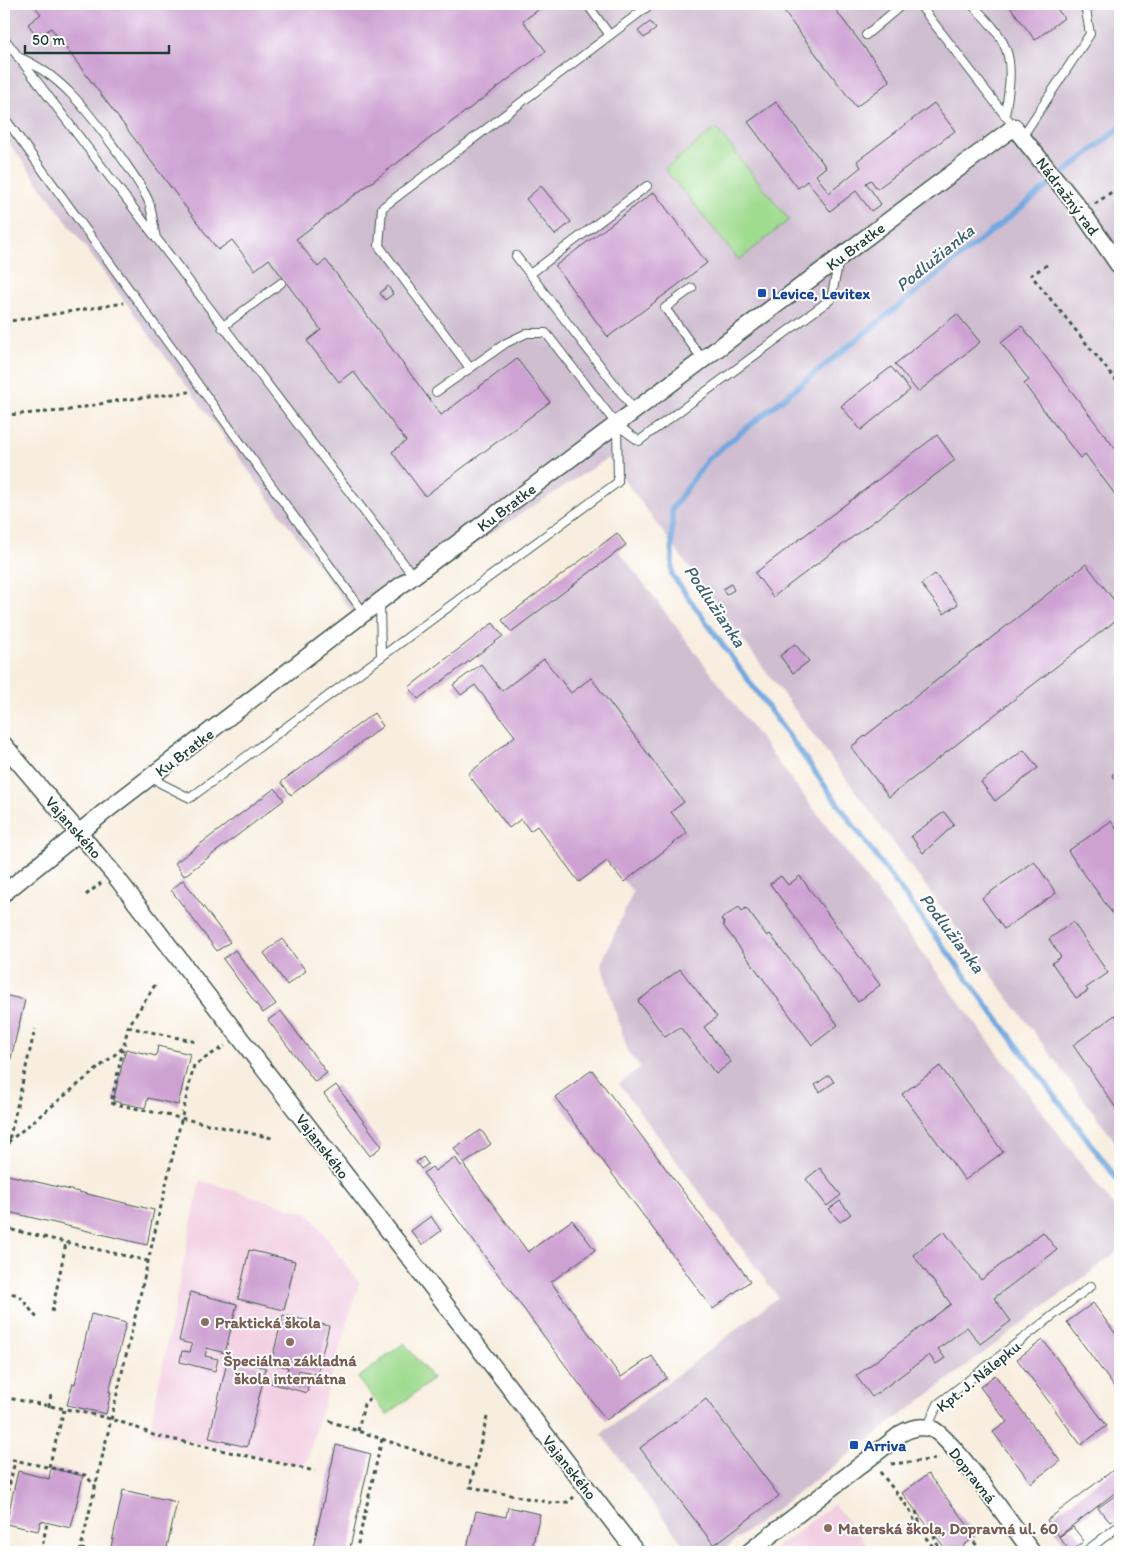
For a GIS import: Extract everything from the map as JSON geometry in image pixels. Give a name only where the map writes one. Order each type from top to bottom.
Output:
[{"type":"street","name":"Nádražný rad","points":[[1014,127],[1045,163],[1120,267]]},
{"type":"street","name":"Ku Bratke","points":[[4,893],[153,775],[364,613],[1014,127]]},
{"type":"street","name":"Vajanského","points":[[4,745],[113,873],[636,1552]]},
{"type":"street","name":"Kpt. J. Nálepku","points":[[749,1552],[902,1433],[912,1428],[926,1428]]},
{"type":"street","name":"Dopravná","points":[[926,1428],[940,1434],[955,1451],[1032,1552]]},
{"type":"lane","points":[[587,4],[609,34]]},
{"type":"lane","points":[[470,368],[379,246],[382,208],[651,4]]},
{"type":"lane","points":[[866,35],[903,4]]},
{"type":"lane","points":[[919,4],[1014,127]]},
{"type":"lane","points":[[971,4],[991,23],[1010,55],[1014,127]]},
{"type":"lane","points":[[1014,127],[1090,34],[1085,4]]},
{"type":"lane","points":[[4,38],[222,327],[414,576]]},
{"type":"lane","points":[[17,56],[34,63],[59,81],[92,118],[134,176],[148,201],[156,240]]},
{"type":"lane","points":[[4,117],[364,613]]},
{"type":"lane","points":[[530,274],[647,186]]},
{"type":"lane","points":[[516,256],[635,411]]},
{"type":"lane","points":[[436,392],[506,343],[526,333],[546,333],[617,424],[639,441],[831,299],[839,258]]},
{"type":"lane","points":[[222,327],[281,283]]},
{"type":"lane","points":[[692,288],[665,308],[703,360]]},
{"type":"lane","points":[[153,775],[160,783],[190,798],[618,482],[617,424]]},
{"type":"lane","points":[[380,601],[381,657]]},
{"type":"lane","name":"Kpt. J. Nálepku","points":[[926,1428],[932,1412],[938,1404],[1092,1286]]},
{"type":"lane","points":[[1085,1552],[1120,1525]]},
{"type":"path","points":[[1082,212],[1120,186]]},
{"type":"path","points":[[1047,264],[1031,275],[1120,385]]},
{"type":"path","points":[[4,322],[40,314],[139,302]]},
{"type":"path","points":[[4,415],[64,411],[115,401],[203,390]]},
{"type":"path","points":[[86,895],[105,879]]},
{"type":"path","points":[[155,985],[128,1027],[111,1103],[272,1138]]},
{"type":"path","points":[[128,1027],[197,1042]]},
{"type":"path","points":[[6,1162],[8,1142],[35,1029]]},
{"type":"path","points":[[8,1142],[124,1047]]},
{"type":"path","points":[[95,1552],[80,1551],[194,1065],[209,1058]]},
{"type":"path","points":[[4,1228],[148,1261]]},
{"type":"path","points":[[52,1312],[66,1242]]},
{"type":"path","points":[[4,1292],[19,1295],[37,1318]]},
{"type":"path","points":[[49,1407],[51,1394]]},
{"type":"path","points":[[358,1431],[364,1404],[372,1396]]},
{"type":"path","points":[[4,1397],[112,1420],[139,1428],[153,1435],[315,1471]]},
{"type":"path","points":[[49,1467],[64,1410]]},
{"type":"path","points":[[487,1417],[470,1487],[552,1503],[568,1502],[585,1487]]},
{"type":"path","points":[[329,1421],[473,1470]]},
{"type":"path","points":[[356,1552],[382,1439]]},
{"type":"path","points":[[4,1458],[85,1475],[96,1488]]},
{"type":"path","points":[[889,1465],[945,1458]]},
{"type":"path","points":[[4,1508],[15,1461]]},
{"type":"path","points":[[877,1468],[910,1510],[917,1527],[937,1551]]},
{"type":"path","points":[[916,1511],[920,1524],[917,1527]]},
{"type":"path","points":[[41,1552],[47,1523]]},
{"type":"path","points":[[935,1536],[939,1548],[937,1551]]},
{"type":"path","points":[[974,1542],[982,1552]]},
{"type":"shaded area","points":[[4,4],[1120,4],[1120,1148],[608,458],[357,619],[4,136]]},
{"type":"shaded area","name":"Arriva","points":[[619,551],[1120,1215],[1120,1250],[720,1552],[689,1552],[601,1434],[778,1297],[619,1084],[641,1068],[628,1052],[601,964],[633,892],[607,861],[528,726],[477,658]]},
{"type":"shaded area","points":[[200,1180],[309,1214],[359,1283],[305,1466],[149,1433]]},
{"type":"shaded area","name":"Materská škola, Dopravná ul. 60","points":[[834,1504],[873,1552],[771,1552]]},
{"type":"green space","points":[[716,128],[789,220],[739,260],[665,169]]},
{"type":"green space","points":[[404,1343],[433,1379],[387,1415],[358,1378]]},
{"type":"building","points":[[33,4],[510,4],[512,6],[515,4],[546,4],[523,21],[546,51],[296,239],[318,267],[326,260],[441,415],[517,359],[550,402],[425,496],[392,452],[406,441],[353,371],[339,382],[307,341],[321,330],[269,259],[255,270],[232,240],[218,250],[51,28],[38,38],[28,24],[41,14]]},
{"type":"building","points":[[778,4],[831,4],[890,81],[856,107]]},
{"type":"building","points":[[1008,4],[1053,4],[1064,18],[1035,40]]},
{"type":"building","points":[[650,22],[656,29],[644,38],[638,31]]},
{"type":"building","points":[[776,102],[826,167],[816,175],[829,193],[861,167],[857,161],[934,103],[955,131],[877,189],[871,180],[866,183],[881,204],[871,211],[856,191],[830,211],[807,181],[798,188],[748,122]]},
{"type":"building","points":[[541,186],[571,222],[555,235],[526,199]]},
{"type":"building","points":[[654,192],[707,263],[608,337],[555,266]]},
{"type":"building","points":[[388,286],[393,294],[385,300],[380,293]]},
{"type":"building","points":[[957,314],[980,342],[918,392],[895,364]]},
{"type":"building","points":[[1022,326],[1120,455],[1120,501],[1085,454],[1080,458],[1024,384],[1029,380],[1001,343]]},
{"type":"building","points":[[891,367],[910,390],[861,430],[841,406]]},
{"type":"building","points":[[937,435],[955,460],[773,597],[755,573]]},
{"type":"building","points":[[617,533],[626,545],[511,632],[502,620]]},
{"type":"building","points":[[1086,564],[1120,608],[1120,617],[889,797],[851,747]]},
{"type":"building","points":[[935,574],[958,604],[944,614],[921,584]]},
{"type":"building","points":[[731,584],[734,590],[726,595],[723,589]]},
{"type":"building","points":[[493,623],[503,636],[418,699],[409,687]]},
{"type":"building","points":[[795,644],[809,661],[793,673],[780,656]]},
{"type":"building","points":[[544,659],[571,693],[591,678],[684,802],[671,812],[687,833],[624,882],[607,861],[579,882],[537,826],[530,831],[521,819],[509,828],[468,774],[515,736],[475,685],[461,695],[453,685],[481,664],[502,691]]},
{"type":"building","points":[[374,713],[383,726],[291,795],[281,782]]},
{"type":"building","points":[[1024,750],[1038,768],[995,801],[981,782]]},
{"type":"building","points":[[1120,769],[1120,786],[1112,775]]},
{"type":"building","points":[[275,788],[284,800],[184,876],[175,863]]},
{"type":"building","points":[[944,812],[954,825],[923,853],[911,836]]},
{"type":"building","points":[[1111,821],[1120,834],[1120,924],[1068,851]]},
{"type":"building","points":[[1034,861],[1056,893],[1004,929],[982,898]]},
{"type":"building","points":[[781,876],[788,885],[800,876],[880,985],[858,1002],[770,884]]},
{"type":"building","points":[[183,880],[230,942],[217,951],[171,890]]},
{"type":"building","points":[[739,907],[742,911],[746,908],[767,936],[770,934],[838,1025],[812,1045],[723,925],[725,924],[721,919]]},
{"type":"building","points":[[1073,922],[1108,973],[1086,988],[1088,991],[1076,998],[1052,963],[1061,957],[1049,939]]},
{"type":"building","points":[[282,939],[306,971],[287,985],[264,953]]},
{"type":"building","points":[[235,950],[276,1004],[263,1013],[223,959]]},
{"type":"building","points":[[680,969],[717,1017],[704,1027],[731,1062],[716,1074],[680,1027],[665,1037],[638,1001]]},
{"type":"building","points":[[4,995],[25,1000],[4,1087]]},
{"type":"building","points":[[281,1011],[327,1073],[315,1082],[268,1020]]},
{"type":"building","points":[[1115,1015],[1120,1023],[1120,1114],[1073,1045]]},
{"type":"building","points":[[158,1046],[190,1054],[178,1105],[148,1098],[145,1108],[113,1101],[126,1049],[156,1056]]},
{"type":"building","points":[[940,1066],[1003,1152],[965,1180],[902,1094]]},
{"type":"building","points":[[592,1070],[750,1281],[713,1309],[555,1097]]},
{"type":"building","points":[[829,1075],[834,1082],[820,1092],[815,1085]]},
{"type":"building","points":[[336,1085],[382,1146],[370,1156],[324,1094]]},
{"type":"building","points":[[481,1130],[491,1144],[464,1164],[454,1148]]},
{"type":"building","points":[[423,1157],[428,1164],[421,1169],[416,1162]]},
{"type":"building","points":[[455,1157],[461,1166],[463,1164],[528,1252],[572,1220],[595,1250],[551,1282],[621,1377],[652,1356],[667,1378],[606,1420],[423,1173],[432,1167],[435,1171]]},
{"type":"building","points":[[820,1168],[841,1195],[827,1206],[806,1179]]},
{"type":"building","points":[[4,1174],[154,1210],[147,1245],[4,1211]]},
{"type":"building","points":[[840,1201],[851,1214],[840,1222],[829,1209]]},
{"type":"building","points":[[431,1216],[441,1231],[422,1245],[411,1231]]},
{"type":"building","points":[[944,1231],[981,1280],[1043,1232],[1057,1250],[994,1298],[1011,1321],[980,1344],[967,1327],[938,1349],[945,1358],[936,1364],[929,1355],[872,1397],[856,1376],[951,1304],[913,1255]]},
{"type":"building","points":[[249,1250],[295,1261],[284,1310],[238,1299]]},
{"type":"building","points":[[190,1292],[237,1304],[225,1353],[207,1348],[205,1356],[218,1359],[215,1371],[180,1362],[182,1351],[190,1352],[192,1344],[179,1341]]},
{"type":"building","points":[[1093,1303],[1120,1340],[1120,1395],[1067,1322]]},
{"type":"building","points":[[91,1314],[126,1323],[109,1392],[111,1392],[106,1414],[67,1405],[73,1383],[75,1384]]},
{"type":"building","points":[[283,1315],[329,1326],[317,1374],[299,1370],[297,1378],[309,1381],[307,1393],[271,1383],[274,1373],[286,1376],[288,1367],[271,1363]]},
{"type":"building","points":[[1043,1340],[1107,1426],[1081,1445],[1017,1359]]},
{"type":"building","points":[[228,1358],[266,1368],[247,1447],[209,1438]]},
{"type":"building","points":[[995,1375],[1060,1461],[1031,1483],[993,1432],[1007,1422],[980,1387]]},
{"type":"building","points":[[706,1399],[779,1496],[714,1545],[640,1448]]},
{"type":"building","points":[[336,1445],[371,1454],[349,1552],[312,1552]]},
{"type":"building","points":[[1120,1465],[1120,1489],[1059,1536],[1047,1520]]},
{"type":"building","points":[[51,1468],[83,1476],[71,1528],[41,1521],[38,1531],[6,1524],[18,1471],[49,1479]]},
{"type":"building","points":[[928,1474],[976,1536],[963,1546],[965,1549],[960,1552],[948,1552],[902,1493]]},
{"type":"building","points":[[123,1490],[177,1502],[166,1552],[110,1552]]},
{"type":"building","points":[[1120,1492],[1120,1515],[1110,1522],[1098,1508]]},
{"type":"building","points":[[508,1507],[540,1514],[531,1552],[466,1552],[476,1511],[506,1517]]},
{"type":"building","points":[[1073,1527],[1084,1541],[1071,1552],[1059,1537]]},
{"type":"waterway","name":"Podlužianka","points":[[1120,128],[708,459],[672,509],[672,575],[886,870],[1120,1183]]},
{"type":"place","name":"Levice, Levitex","points":[[762,293]]},
{"type":"place","name":"Praktická škola","points":[[205,1322]]},
{"type":"place","name":"Špeciálna základná škola internátna","points":[[290,1342]]},
{"type":"place","name":"Arriva","points":[[854,1445]]},
{"type":"place","name":"Materská škola, Dopravná ul. 60","points":[[828,1528]]}]
